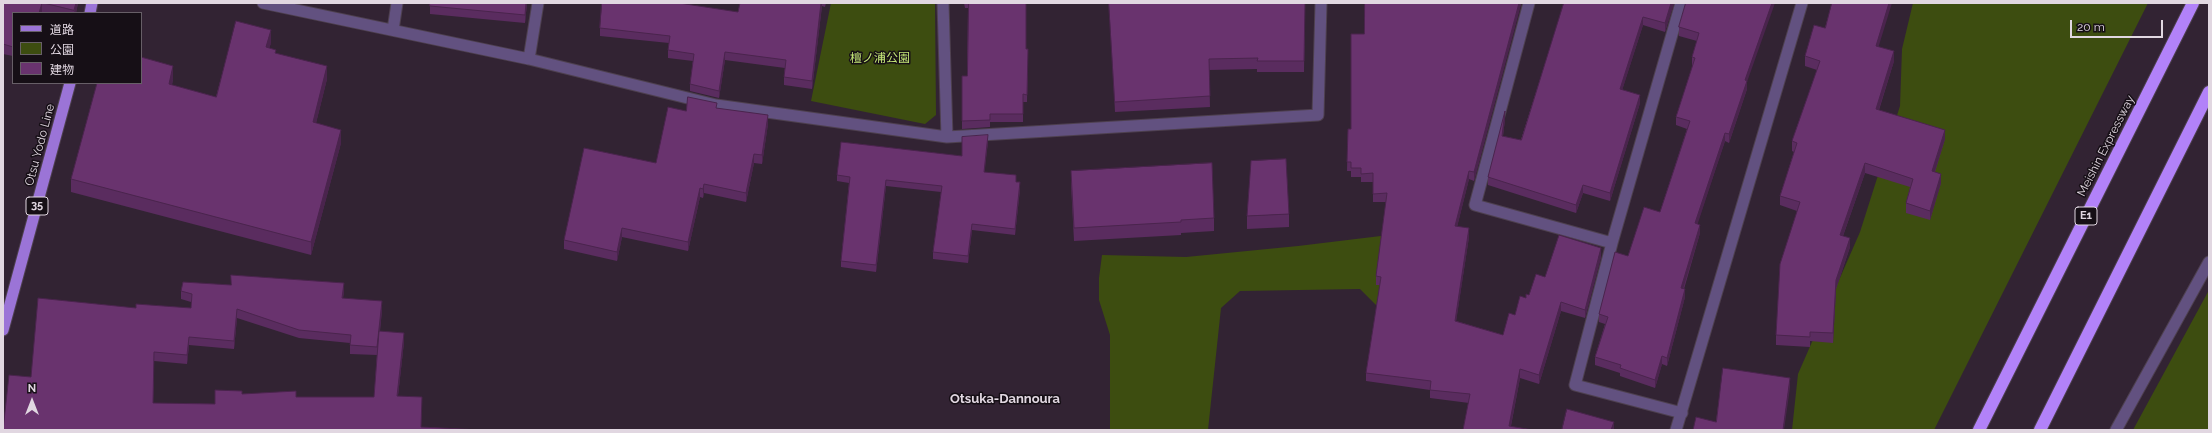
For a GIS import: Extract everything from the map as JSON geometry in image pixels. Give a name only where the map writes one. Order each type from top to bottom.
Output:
[{"type":"highway","name":"Meishin Expressway","points":[[1979,430],[2193,3]]},
{"type":"highway","points":[[2040,430],[2209,92]]},
{"type":"main road","name":"Otsu Yodo Line","points":[[3,330],[70,84]]},
{"type":"street","points":[[263,3],[529,59],[716,105],[947,137],[1318,115],[1320,3]]},
{"type":"street","points":[[393,30],[397,3]]},
{"type":"street","points":[[529,59],[538,3]]},
{"type":"street","points":[[943,3],[947,137]]},
{"type":"street","points":[[1529,3],[1475,205],[1612,243]]},
{"type":"street","points":[[1681,3],[1612,243],[1575,385],[1682,413]]},
{"type":"street","points":[[1676,430],[1802,3]]},
{"type":"street","points":[[2116,430],[2209,262]]},
{"type":"green space","name":"檀ノ浦公園","points":[[831,3],[935,3],[936,115],[925,124],[811,101]]},
{"type":"green space","points":[[1913,3],[2148,3],[1934,430],[1792,430],[1798,374],[1860,232],[1900,106],[1902,49]]},
{"type":"green space","points":[[1389,235],[1377,306],[1360,289],[1240,291],[1221,308],[1208,430],[1110,430],[1110,335],[1099,300],[1099,278],[1102,255],[1186,257]]},
{"type":"green space","points":[[2209,290],[2209,430],[2133,430]]},
{"type":"building","points":[[3,3],[42,3],[39,12],[12,12],[12,47],[3,44]]},
{"type":"building","points":[[44,3],[76,3],[74,10]]},
{"type":"building","points":[[430,3],[526,3],[525,15],[430,6]]},
{"type":"building","points":[[602,3],[679,3],[738,12],[740,3],[821,3],[812,81],[784,77],[786,60],[725,52],[719,91],[690,84],[694,54],[668,50],[670,36],[600,28]]},
{"type":"building","points":[[969,3],[1026,3],[1026,49],[1028,49],[1027,95],[1023,94],[1023,114],[990,114],[990,120],[962,121],[962,76],[967,76]]},
{"type":"building","points":[[1109,3],[1305,3],[1304,61],[1257,61],[1258,58],[1209,59],[1210,96],[1115,102]]},
{"type":"building","points":[[1365,3],[1519,3],[1474,172],[1469,171],[1455,226],[1469,228],[1455,321],[1503,335],[1509,313],[1515,315],[1520,296],[1526,298],[1526,294],[1529,295],[1536,274],[1545,277],[1559,235],[1601,248],[1585,310],[1561,302],[1539,375],[1520,369],[1509,426],[1533,430],[1463,430],[1470,394],[1430,390],[1431,381],[1366,373],[1381,277],[1376,276],[1387,193],[1373,194],[1373,173],[1361,174],[1361,168],[1351,168],[1351,162],[1347,162],[1348,129],[1351,129],[1351,34],[1364,34]]},
{"type":"building","points":[[1564,3],[1671,3],[1665,23],[1643,17],[1620,89],[1640,95],[1610,193],[1583,185],[1576,205],[1488,177],[1505,111],[1502,136],[1521,140]]},
{"type":"building","points":[[1686,3],[1772,3],[1745,80],[1747,81],[1729,134],[1725,133],[1695,223],[1700,225],[1681,288],[1685,289],[1667,358],[1662,356],[1655,380],[1620,368],[1621,365],[1595,357],[1608,317],[1599,314],[1615,252],[1628,256],[1644,207],[1660,212],[1690,121],[1676,117],[1695,58],[1692,57],[1699,33],[1679,27]]},
{"type":"building","points":[[1832,3],[1889,3],[1876,46],[1894,51],[1876,109],[1945,130],[1932,171],[1941,174],[1930,211],[1906,203],[1913,179],[1865,163],[1840,235],[1850,238],[1836,280],[1833,333],[1810,332],[1810,337],[1776,335],[1780,264],[1800,202],[1780,196],[1797,143],[1792,141],[1820,61],[1805,56],[1814,25],[1825,28]]},
{"type":"building","points":[[236,21],[271,30],[266,47],[276,50],[275,53],[327,66],[313,122],[341,130],[311,242],[71,179],[97,84],[142,84],[142,57],[173,66],[169,84],[216,97]]},
{"type":"building","points":[[688,97],[717,103],[716,108],[768,115],[762,155],[754,154],[746,193],[704,184],[703,189],[700,188],[688,242],[622,228],[617,252],[564,240],[584,148],[656,163],[668,107],[686,111]]},
{"type":"building","points":[[988,135],[984,172],[1016,175],[1016,182],[1020,182],[1015,229],[972,224],[968,256],[933,252],[942,186],[886,180],[876,265],[841,261],[850,177],[837,175],[841,142],[962,156],[962,137]]},
{"type":"building","points":[[1286,159],[1289,214],[1247,216],[1251,161]]},
{"type":"building","points":[[1212,163],[1214,218],[1181,220],[1181,222],[1074,228],[1071,171]]},
{"type":"building","points":[[231,275],[344,283],[342,298],[382,301],[377,347],[350,345],[351,335],[299,330],[237,309],[234,341],[189,337],[187,355],[154,352],[153,403],[215,404],[215,390],[242,391],[242,394],[296,391],[296,397],[374,397],[379,331],[404,333],[397,396],[422,397],[421,427],[481,430],[3,430],[9,375],[31,377],[38,298],[136,308],[136,304],[191,308],[192,294],[181,291],[183,282],[231,285]]},
{"type":"building","points":[[1723,368],[1790,378],[1783,430],[1693,430],[1696,417],[1716,422]]},
{"type":"building","points":[[1567,409],[1614,422],[1611,430],[1562,430]]},
{"type":"district","name":"Otsuka-Dannoura","points":[[1005,399]]}]
